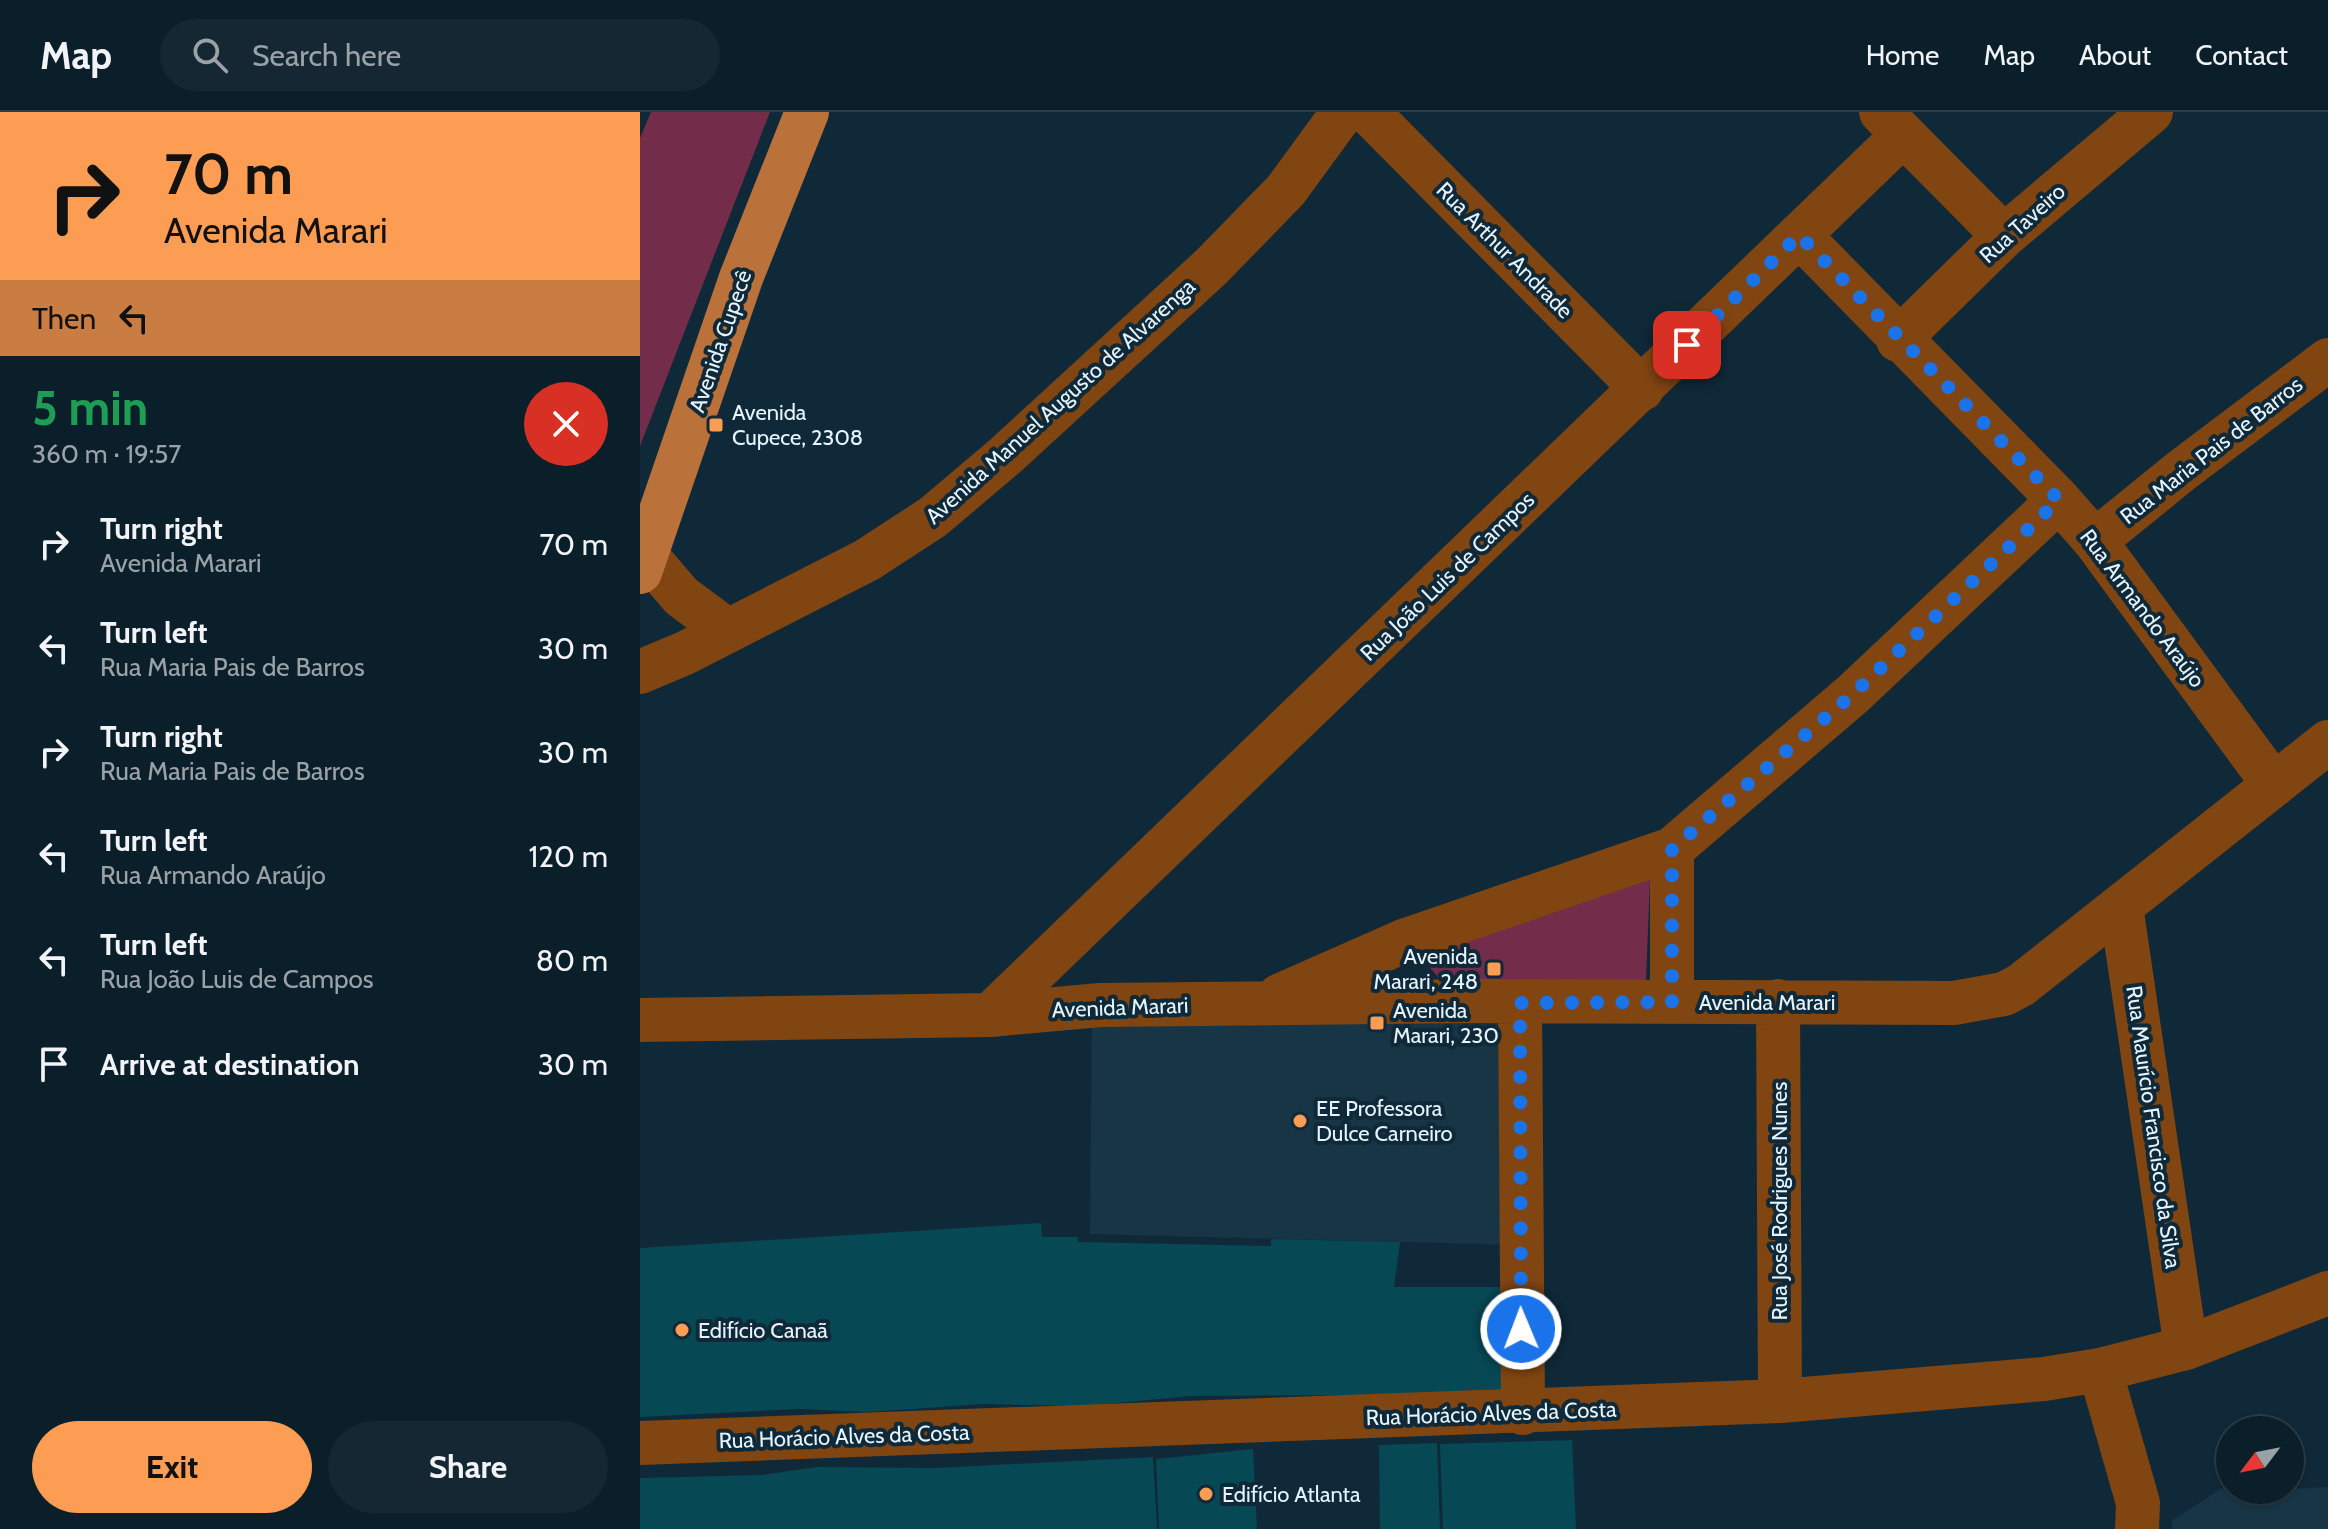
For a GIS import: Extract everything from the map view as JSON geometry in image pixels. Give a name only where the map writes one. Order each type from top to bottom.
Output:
[{"type":"main road","name":"Avenida Cupecê","points":[[643,564],[741,278],[807,112]]},
{"type":"street","name":"Avenida Manuel Augusto de Alvarenga","points":[[640,672],[867,560],[933,517],[1211,267],[1286,190],[1343,112]]},
{"type":"street","name":"Rua Arthur Andrade","points":[[1368,112],[1642,389]]},
{"type":"street","name":"Rua Taveiro","points":[[1898,340],[2004,236],[2151,112]]},
{"type":"street","points":[[1892,124],[2004,236]]},
{"type":"street","name":"Rua João Luis de Campos","points":[[990,1015],[1799,235],[1892,124]]},
{"type":"street","name":"Rua Armando Araújo","points":[[1799,235],[1898,340],[2059,500],[2095,541],[2274,785]]},
{"type":"street","name":"Rua Maria Pais de Barros","points":[[2095,541],[2181,471],[2328,360]]},
{"type":"street","points":[[1263,1003],[1406,940],[1672,849],[1853,694],[2059,500]]},
{"type":"street","points":[[643,564],[728,631]]},
{"type":"street","name":"Avenida Marari","points":[[640,1020],[990,1015],[1100,1005],[1778,1001],[1954,1003],[2004,994],[2021,985],[2328,742]]},
{"type":"street","points":[[1672,849],[1672,1002]]},
{"type":"street","name":"Rua Maurício Francisco da Silva","points":[[2121,906],[2186,1348]]},
{"type":"street","name":"Rua José Rodrigues Nunes","points":[[1778,1001],[1780,1401]]},
{"type":"street","points":[[1520,1003],[1523,1413]]},
{"type":"street","name":"Rua Horácio Alves da Costa","points":[[640,1443],[1523,1413],[1780,1401],[2044,1379],[2100,1370],[2186,1348],[2328,1293]]},
{"type":"street","points":[[2100,1370],[2138,1503],[2137,1529]]},
{"type":"shaded area","points":[[651,112],[770,112],[640,446],[640,138]]},
{"type":"shaded area","points":[[1650,879],[1646,980],[1444,984],[1413,948]]},
{"type":"shaded area","name":"EE Professora Dulce Carneiro","points":[[1499,1004],[1519,1245],[1090,1234],[1092,1008]]},
{"type":"shaded area","points":[[2328,1487],[2328,1529],[2173,1529],[2171,1521],[2216,1492],[2216,1504],[2304,1504],[2304,1488]]},
{"type":"building","points":[[1041,1223],[1042,1237],[1078,1237],[1078,1242],[1271,1246],[1271,1239],[1400,1242],[1394,1287],[1503,1287],[1502,1389],[1380,1395],[1190,1396],[1086,1406],[983,1404],[868,1412],[798,1409],[640,1417],[640,1248]]},
{"type":"building","points":[[1572,1440],[1576,1529],[1443,1529],[1440,1444]]},
{"type":"building","points":[[1437,1443],[1440,1529],[1380,1529],[1379,1445]]},
{"type":"building","name":"Edifício Atlanta","points":[[1253,1449],[1257,1529],[1159,1529],[1156,1459]]},
{"type":"building","points":[[1153,1457],[1157,1529],[640,1529],[640,1478],[762,1475],[817,1467],[934,1468]]},
{"type":"place","name":"Avenida Cupece, 2308","points":[[716,425]]},
{"type":"place","name":"Avenida Marari, 248","points":[[1494,969]]},
{"type":"place","name":"Avenida Marari, 230","points":[[1377,1023]]},
{"type":"place","name":"EE Professora Dulce Carneiro","points":[[1300,1121]]},
{"type":"place","name":"Edifício Canaã","points":[[682,1330]]},
{"type":"place","name":"Edifício Atlanta","points":[[1206,1494]]},
{"type":"route","points":[[1521,1329],[1520,1003],[1672,1002],[1672,849],[1853,694],[2059,500],[1898,340],[1799,235],[1687,345]]}]
